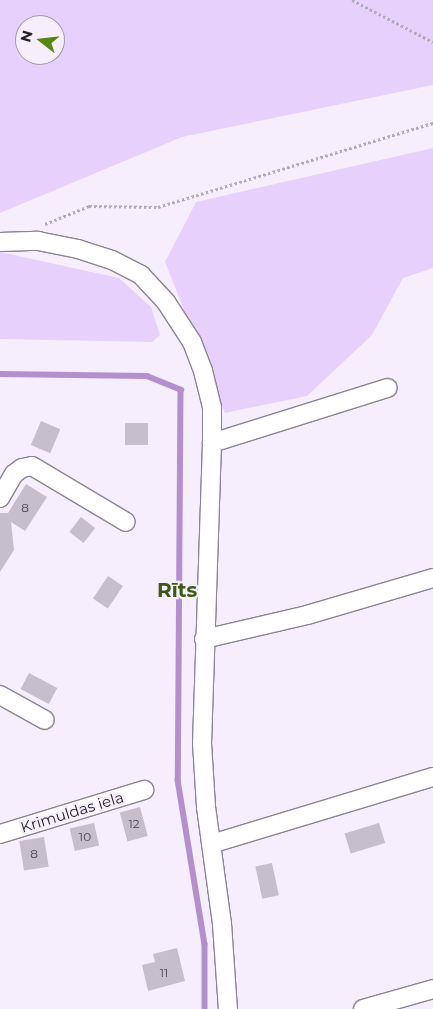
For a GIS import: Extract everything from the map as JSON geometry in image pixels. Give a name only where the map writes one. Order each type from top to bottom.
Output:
[{"type":"street","points":[[0,242],[38,241],[78,248],[112,260],[141,275],[166,302],[192,342],[212,408],[202,743],[222,924],[228,1009]]},
{"type":"street","points":[[212,443],[388,388]]},
{"type":"street","points":[[0,498],[14,474],[22,468],[32,466],[126,522]]},
{"type":"street","points":[[204,639],[306,615],[433,578]]},
{"type":"street","points":[[0,695],[45,720]]},
{"type":"street","points":[[212,844],[433,777]]},
{"type":"street","name":"Krimuldas iela","points":[[0,834],[144,790]]},
{"type":"street","points":[[363,1009],[433,988]]},
{"type":"path","points":[[352,0],[433,42]]},
{"type":"path","points":[[43,225],[89,206],[158,207],[433,123]]},
{"type":"shaded area","points":[[0,0],[433,0],[433,85],[182,137],[0,213]]},
{"type":"shaded area","points":[[433,148],[433,268],[403,278],[372,335],[307,396],[225,413],[165,262],[196,202]]},
{"type":"shaded area","points":[[0,252],[119,278],[151,307],[160,335],[152,342],[0,339]]},
{"type":"building","points":[[41,421],[60,429],[50,453],[31,445]]},
{"type":"building","points":[[125,423],[148,423],[148,445],[125,445]]},
{"type":"building","points":[[26,484],[47,497],[25,531],[11,522],[14,550],[0,572],[0,513],[8,513]]},
{"type":"building","points":[[81,517],[95,528],[83,543],[69,532]]},
{"type":"building","points":[[108,576],[123,586],[108,608],[93,598]]},
{"type":"building","points":[[29,673],[57,688],[49,704],[21,689]]},
{"type":"building","points":[[140,807],[148,836],[127,841],[120,812]]},
{"type":"building","points":[[94,823],[99,845],[75,851],[70,829]]},
{"type":"building","points":[[379,823],[385,843],[351,854],[345,834]]},
{"type":"building","points":[[44,837],[49,867],[24,871],[19,841]]},
{"type":"building","points":[[272,863],[279,895],[262,899],[255,867]]},
{"type":"building","points":[[177,948],[185,981],[148,991],[142,965],[155,962],[153,954]]},
{"type":"waterway","points":[[0,374],[147,376],[181,390],[178,780],[205,944],[205,1009]]},
{"type":"district","name":"Rīts","points":[[177,590]]}]
